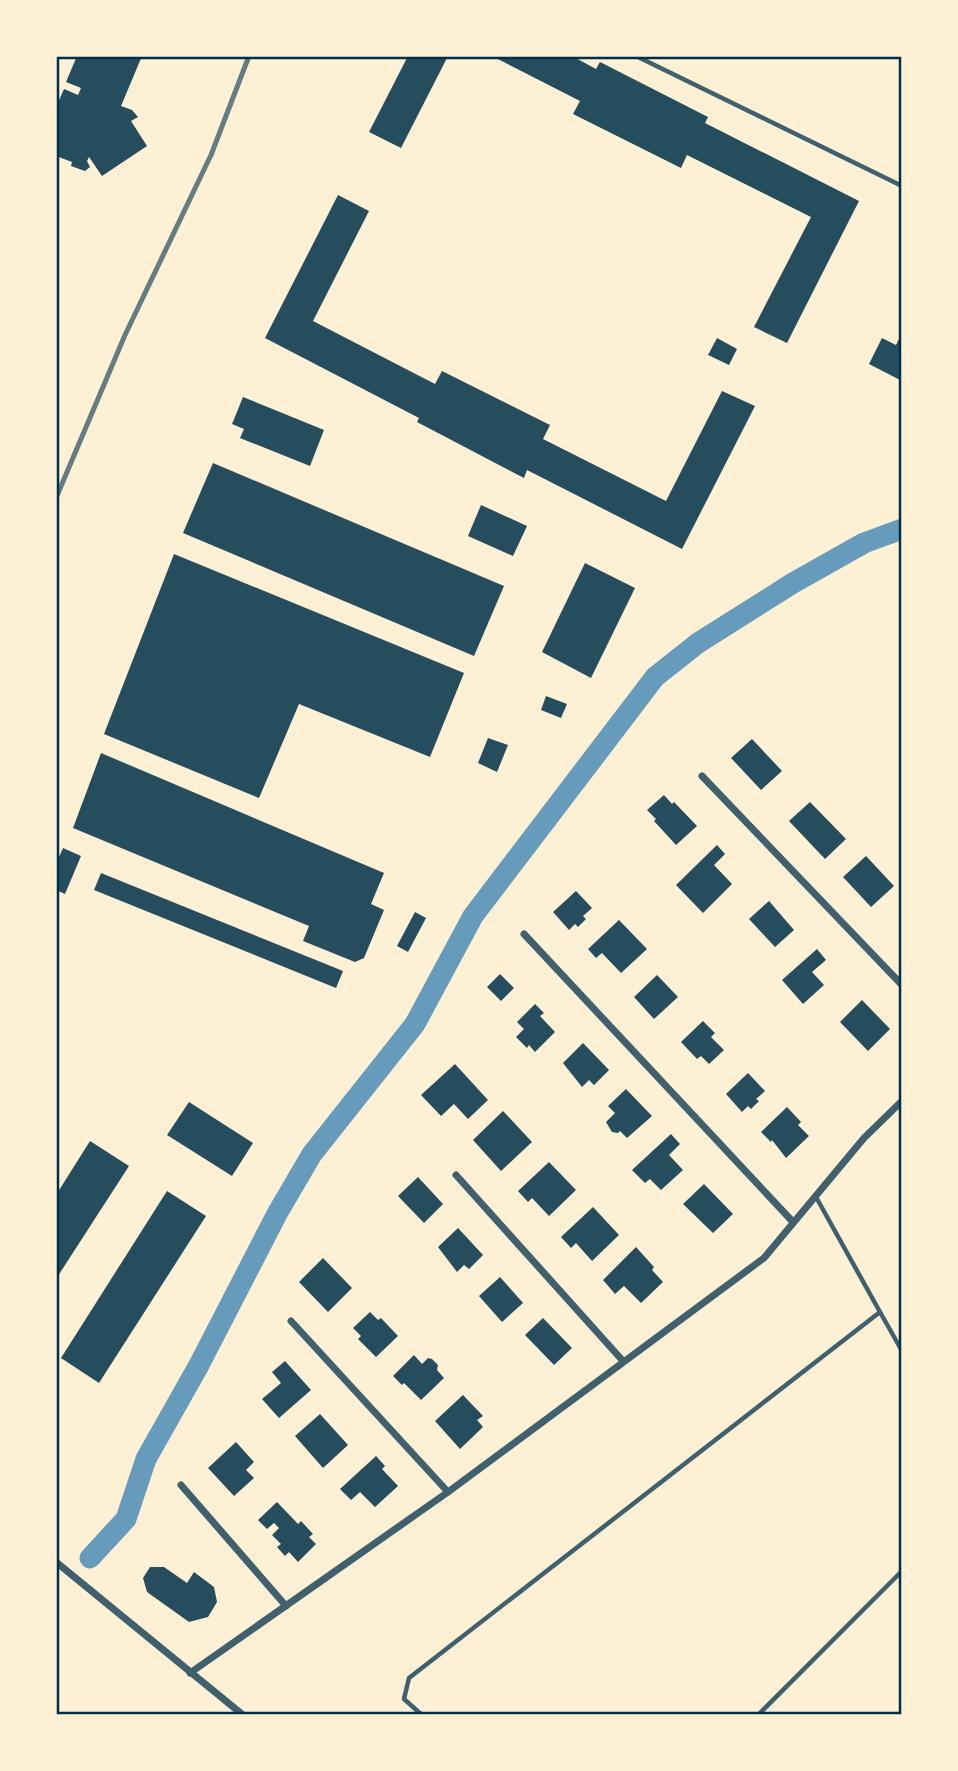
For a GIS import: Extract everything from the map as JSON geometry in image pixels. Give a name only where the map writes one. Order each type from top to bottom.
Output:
[{"type":"street","points":[[702,775],[902,985]]},
{"type":"street","points":[[524,934],[793,1222]]},
{"type":"street","points":[[190,1673],[448,1492],[764,1258],[864,1138],[902,1101]]},
{"type":"street","points":[[456,1175],[623,1361]]},
{"type":"street","points":[[291,1321],[448,1492]]},
{"type":"street","points":[[181,1485],[286,1606]]},
{"type":"street","points":[[56,1562],[243,1715]]},
{"type":"lane","points":[[636,56],[902,186]]},
{"type":"lane","points":[[815,1196],[902,1351]]},
{"type":"lane","points":[[422,1715],[404,1699],[409,1678],[880,1312]]},
{"type":"lane","points":[[758,1715],[902,1571]]},
{"type":"building","points":[[77,56],[142,56],[121,106],[132,110],[138,117],[131,121],[147,146],[102,176],[89,157],[87,161],[90,167],[85,171],[56,156],[56,107],[64,89],[78,95],[81,88],[66,82]]},
{"type":"building","points":[[408,56],[448,56],[401,148],[369,132]]},
{"type":"building","points":[[492,56],[572,56],[596,69],[600,62],[708,117],[705,123],[859,201],[787,343],[754,327],[811,217],[687,155],[681,168],[573,114],[580,101]]},
{"type":"building","points":[[338,195],[369,211],[313,321],[435,384],[442,371],[550,425],[543,439],[666,501],[722,391],[755,406],[682,549],[527,470],[524,478],[417,422],[419,418],[265,338]]},
{"type":"building","points":[[902,333],[902,381],[869,364],[882,338],[896,345]]},
{"type":"building","points":[[717,338],[737,349],[729,365],[708,355]]},
{"type":"building","points":[[243,397],[324,430],[310,466],[240,438],[244,429],[232,424]]},
{"type":"building","points":[[213,463],[504,586],[474,656],[183,533]]},
{"type":"building","points":[[481,505],[527,526],[513,556],[468,536]]},
{"type":"building","points":[[174,554],[464,673],[430,757],[299,704],[259,798],[104,734]]},
{"type":"building","points":[[585,563],[635,588],[591,678],[542,652]]},
{"type":"building","points":[[546,696],[567,704],[561,718],[541,710]]},
{"type":"building","points":[[488,738],[508,745],[497,772],[478,763]]},
{"type":"building","points":[[752,739],[782,771],[761,790],[731,758]]},
{"type":"building","points":[[101,753],[384,873],[371,904],[384,910],[364,958],[355,962],[303,941],[309,926],[73,828]]},
{"type":"building","points":[[664,795],[697,826],[676,845],[647,810]]},
{"type":"building","points":[[810,802],[846,839],[825,859],[789,821]]},
{"type":"building","points":[[717,845],[725,854],[714,865],[732,884],[703,913],[676,885]]},
{"type":"building","points":[[63,848],[81,856],[65,894],[56,890],[56,864]]},
{"type":"building","points":[[866,856],[894,886],[871,907],[843,877]]},
{"type":"building","points":[[101,873],[343,971],[336,988],[94,890]]},
{"type":"building","points":[[576,891],[592,908],[583,916],[586,919],[578,927],[575,924],[569,930],[553,912]]},
{"type":"building","points":[[769,901],[794,930],[775,947],[749,919]]},
{"type":"building","points":[[415,912],[426,918],[408,952],[397,946]]},
{"type":"building","points":[[619,920],[647,949],[621,973],[602,953],[596,958],[588,949]]},
{"type":"building","points":[[817,949],[826,960],[812,972],[824,985],[803,1004],[782,980]]},
{"type":"building","points":[[500,974],[514,988],[501,1001],[487,987]]},
{"type":"building","points":[[657,975],[678,997],[654,1019],[634,997]]},
{"type":"building","points":[[862,1000],[890,1029],[868,1051],[840,1022]]},
{"type":"building","points":[[535,1004],[544,1013],[540,1016],[555,1032],[535,1052],[516,1037],[524,1029],[517,1022]]},
{"type":"building","points":[[703,1021],[715,1033],[711,1037],[724,1050],[709,1064],[701,1056],[697,1059],[681,1042]]},
{"type":"building","points":[[583,1043],[609,1070],[594,1085],[589,1080],[582,1087],[563,1063]]},
{"type":"building","points":[[455,1064],[488,1100],[468,1119],[454,1104],[441,1116],[421,1095]]},
{"type":"building","points":[[748,1073],[765,1091],[756,1099],[759,1101],[751,1109],[748,1106],[742,1112],[726,1094]]},
{"type":"building","points":[[626,1089],[652,1116],[627,1138],[620,1131],[612,1132],[606,1122],[615,1113],[608,1106]]},
{"type":"building","points":[[189,1102],[253,1143],[232,1176],[167,1135]]},
{"type":"building","points":[[787,1107],[801,1122],[798,1125],[809,1136],[786,1158],[772,1140],[771,1142],[761,1132]]},
{"type":"building","points":[[503,1111],[532,1142],[501,1171],[473,1140]]},
{"type":"building","points":[[671,1134],[680,1144],[669,1155],[683,1170],[661,1190],[650,1179],[645,1183],[632,1170]]},
{"type":"building","points":[[90,1141],[129,1166],[56,1279],[56,1195]]},
{"type":"building","points":[[549,1162],[576,1190],[549,1216],[532,1198],[528,1202],[518,1191]]},
{"type":"building","points":[[418,1177],[443,1204],[424,1223],[398,1196]]},
{"type":"building","points":[[704,1184],[733,1214],[713,1233],[683,1204]]},
{"type":"building","points":[[167,1191],[206,1216],[99,1383],[61,1358]]},
{"type":"building","points":[[593,1207],[619,1235],[592,1261],[576,1243],[571,1248],[561,1237]]},
{"type":"building","points":[[458,1228],[483,1255],[469,1269],[464,1265],[457,1272],[438,1247]]},
{"type":"building","points":[[636,1247],[663,1282],[641,1303],[624,1286],[615,1294],[603,1280]]},
{"type":"building","points":[[323,1258],[352,1288],[328,1312],[299,1282]]},
{"type":"building","points":[[500,1277],[523,1303],[502,1322],[479,1296]]},
{"type":"building","points":[[370,1312],[378,1320],[381,1318],[398,1336],[376,1357],[358,1339],[361,1336],[353,1328]]},
{"type":"building","points":[[543,1318],[572,1348],[554,1365],[525,1335]]},
{"type":"building","points":[[414,1355],[422,1364],[428,1358],[432,1359],[444,1378],[421,1400],[393,1376]]},
{"type":"building","points":[[285,1361],[311,1390],[279,1418],[262,1399],[281,1383],[272,1372]]},
{"type":"building","points":[[463,1395],[483,1416],[477,1420],[483,1427],[460,1449],[435,1421]]},
{"type":"building","points":[[320,1414],[348,1445],[323,1468],[295,1436]]},
{"type":"building","points":[[236,1442],[254,1462],[246,1470],[254,1478],[234,1496],[208,1468]]},
{"type":"building","points":[[376,1456],[385,1466],[382,1469],[398,1486],[375,1507],[360,1492],[351,1500],[340,1489]]},
{"type":"building","points":[[277,1502],[298,1524],[301,1521],[313,1534],[309,1537],[316,1544],[298,1562],[289,1552],[285,1556],[277,1547],[281,1544],[272,1535],[279,1528],[274,1523],[267,1529],[258,1520]]},
{"type":"building","points":[[150,1567],[164,1567],[187,1583],[194,1572],[214,1587],[217,1602],[208,1617],[189,1622],[147,1592],[143,1578]]},
{"type":"waterway","points":[[90,1558],[126,1519],[146,1459],[199,1365],[278,1212],[312,1154],[415,1024],[473,916],[655,677],[698,643],[793,583],[864,543],[902,529]]},
{"type":"railway","points":[[56,498],[125,335],[211,155],[249,56]]}]
